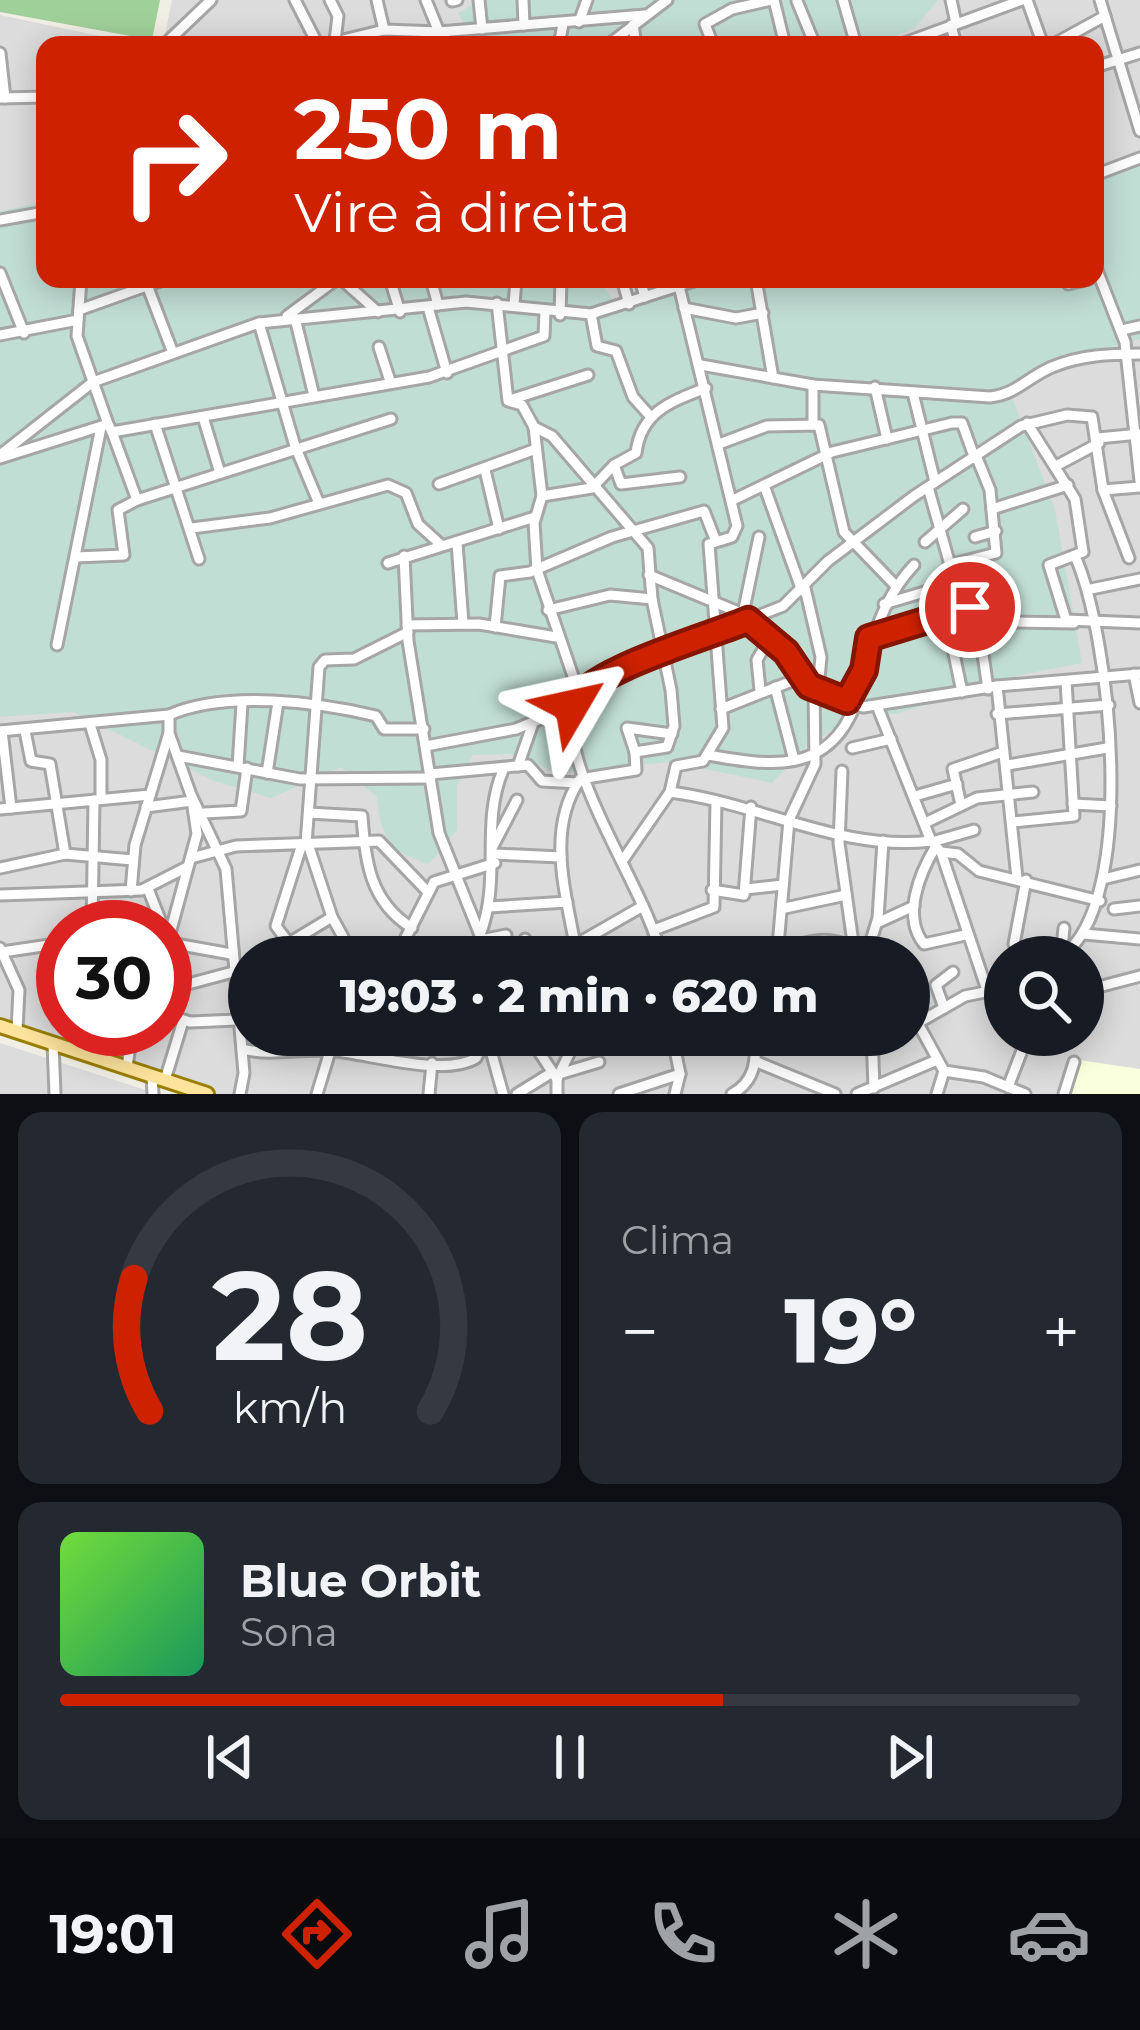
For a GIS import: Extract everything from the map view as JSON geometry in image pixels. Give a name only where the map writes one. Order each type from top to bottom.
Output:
[{"type":"main road","points":[[0,1026],[36,1037]]},
{"type":"main road","points":[[90,1056],[207,1094]]},
{"type":"street","points":[[190,0],[191,14]]},
{"type":"street","points":[[172,36],[211,0]]},
{"type":"street","points":[[295,0],[315,36]]},
{"type":"street","points":[[330,0],[338,16],[336,36]]},
{"type":"street","points":[[377,0],[384,30]]},
{"type":"street","points":[[426,0],[443,36]]},
{"type":"street","points":[[479,0],[482,29]]},
{"type":"street","points":[[523,0],[524,26]]},
{"type":"street","points":[[579,22],[587,0]]},
{"type":"street","points":[[627,0],[634,36]]},
{"type":"street","points":[[357,36],[384,30],[439,32],[631,21],[667,0]]},
{"type":"street","points":[[710,36],[705,24],[733,9],[772,0],[782,36]]},
{"type":"street","points":[[798,0],[812,36]]},
{"type":"street","points":[[843,0],[853,36]]},
{"type":"street","points":[[950,0],[955,36]]},
{"type":"street","points":[[922,36],[1005,2],[1025,0],[1043,36]]},
{"type":"street","points":[[1100,0],[1140,131]]},
{"type":"street","points":[[1066,36],[1105,16]]},
{"type":"street","points":[[617,36],[631,21]]},
{"type":"street","points":[[561,36],[563,24]]},
{"type":"street","points":[[406,31],[406,36]]},
{"type":"street","points":[[0,52],[2,98],[36,97]]},
{"type":"street","points":[[1104,64],[1140,52]]},
{"type":"street","points":[[1104,172],[1140,158]]},
{"type":"street","points":[[0,220],[36,214]]},
{"type":"street","points":[[0,274],[24,333]]},
{"type":"street","points":[[80,288],[79,347],[137,500]]},
{"type":"street","points":[[0,335],[24,333],[78,315],[139,288]]},
{"type":"street","points":[[147,288],[173,353]]},
{"type":"street","points":[[282,319],[326,288]]},
{"type":"street","points":[[350,288],[378,312]]},
{"type":"street","points":[[393,288],[400,312]]},
{"type":"street","points":[[431,288],[447,373]]},
{"type":"street","points":[[514,305],[515,288]]},
{"type":"street","points":[[560,315],[562,288]]},
{"type":"street","points":[[625,288],[629,304]]},
{"type":"street","points":[[642,288],[645,297]]},
{"type":"street","points":[[0,456],[93,382],[259,322],[497,303],[560,315],[591,314],[673,288]]},
{"type":"street","points":[[623,860],[670,792],[676,766],[700,763],[722,735],[717,604],[709,544],[736,532],[733,500],[679,288]]},
{"type":"street","points":[[758,288],[773,378]]},
{"type":"street","points":[[1101,288],[1122,330],[1140,484],[1103,490]]},
{"type":"street","points":[[497,303],[499,355],[508,401]]},
{"type":"street","points":[[684,308],[736,318],[764,313]]},
{"type":"street","points":[[0,456],[107,428],[203,417],[447,373],[545,335],[545,312]]},
{"type":"street","points":[[591,314],[597,346],[616,351],[633,397],[650,416]]},
{"type":"street","points":[[295,318],[314,397]]},
{"type":"street","points":[[259,322],[295,446],[318,501]]},
{"type":"street","points":[[1122,330],[1140,326]]},
{"type":"street","points":[[379,347],[390,381]]},
{"type":"street","points":[[700,365],[813,385],[1007,395],[1058,364],[1140,354]]},
{"type":"street","points":[[508,401],[589,375]]},
{"type":"street","points":[[813,385],[813,424]]},
{"type":"street","points":[[874,387],[886,440]]},
{"type":"street","points":[[542,496],[592,488],[614,465],[636,453],[640,429],[650,416],[706,388]]},
{"type":"street","points":[[913,393],[925,429],[942,527],[985,653],[1008,765],[1022,879],[1015,936]]},
{"type":"street","points":[[508,401],[523,405],[534,428],[542,496],[535,517],[537,569],[556,637],[579,694]]},
{"type":"street","points":[[656,936],[623,860],[579,781],[572,706],[579,694],[745,617],[783,606],[853,543],[931,484],[1027,423],[1089,416],[1098,440],[1103,490],[1129,558]]},
{"type":"street","points":[[203,417],[220,472]]},
{"type":"street","points":[[76,557],[124,555],[118,510],[137,500],[391,419]]},
{"type":"street","points":[[733,500],[826,454],[961,422],[987,477],[996,553],[953,564]]},
{"type":"street","points":[[1027,423],[1068,485],[1083,546],[1076,556],[1049,565],[1068,623]]},
{"type":"street","points":[[155,424],[200,559]]},
{"type":"street","points":[[719,444],[767,426],[813,424],[821,428],[841,524],[853,543],[896,586]]},
{"type":"street","points":[[57,645],[107,428]]},
{"type":"street","points":[[534,428],[552,436],[592,488],[636,528],[648,548],[672,734],[663,749],[635,752]]},
{"type":"street","points":[[1056,466],[1098,440],[1137,434]]},
{"type":"street","points":[[439,484],[536,449]]},
{"type":"street","points":[[614,465],[621,484],[680,477]]},
{"type":"street","points":[[485,470],[499,529]]},
{"type":"street","points":[[192,528],[270,518],[318,501],[328,504],[395,485],[406,493],[418,524],[440,544]]},
{"type":"street","points":[[992,509],[1068,485]]},
{"type":"street","points":[[765,488],[803,589],[821,657],[814,757],[789,820],[780,936]]},
{"type":"street","points":[[925,542],[963,509]]},
{"type":"street","points":[[495,626],[497,578],[537,569],[636,528],[706,512],[715,539]]},
{"type":"street","points":[[388,563],[535,517]]},
{"type":"street","points":[[975,537],[996,531]]},
{"type":"street","points":[[745,617],[759,537]]},
{"type":"street","points":[[457,543],[463,623]]},
{"type":"street","points":[[404,556],[407,629],[440,833],[479,936]]},
{"type":"street","points":[[1076,556],[1091,590],[1109,705],[1111,806],[1100,901],[1084,934],[1140,939]]},
{"type":"street","points":[[708,755],[794,760],[814,757],[831,744],[864,670],[869,638],[884,604],[914,565]]},
{"type":"street","points":[[649,575],[745,617],[793,660],[816,689],[851,703],[878,708],[993,687],[1137,674],[1140,703]]},
{"type":"street","points":[[1091,590],[1140,579]]},
{"type":"street","points":[[884,604],[958,582]]},
{"type":"street","points":[[548,610],[610,595],[652,598]]},
{"type":"street","points":[[869,638],[970,607]]},
{"type":"street","points":[[938,616],[953,649],[962,692]]},
{"type":"street","points":[[1011,622],[1140,623]]},
{"type":"street","points":[[284,936],[276,926],[305,844],[322,662],[354,659],[407,629],[463,623],[556,637]]},
{"type":"street","points":[[760,690],[758,660],[769,639]]},
{"type":"street","points":[[721,709],[802,677]]},
{"type":"street","points":[[1013,821],[1074,816],[1066,681]]},
{"type":"street","points":[[775,687],[794,760]]},
{"type":"street","points":[[150,795],[6,809],[1,731],[169,715],[193,707],[278,702],[318,703],[376,716],[384,729],[424,729]]},
{"type":"street","points":[[267,773],[278,702]]},
{"type":"street","points":[[204,813],[241,811],[242,704]]},
{"type":"street","points":[[997,715],[1109,705]]},
{"type":"street","points":[[427,746],[533,723],[572,706]]},
{"type":"street","points":[[878,708],[935,845],[984,982]]},
{"type":"street","points":[[131,891],[133,860],[169,733],[169,715]]},
{"type":"street","points":[[518,766],[533,723]]},
{"type":"street","points":[[90,724],[100,760],[89,857],[91,900]]},
{"type":"street","points":[[178,756],[310,779],[430,776],[530,766],[542,781],[579,781],[636,770],[627,728],[672,734]]},
{"type":"street","points":[[25,731],[31,761],[49,761],[65,854]]},
{"type":"street","points":[[169,733],[192,798],[196,834],[178,900]]},
{"type":"street","points":[[852,748],[891,740]]},
{"type":"street","points":[[1008,765],[1107,748]]},
{"type":"street","points":[[961,805],[953,770],[1003,752]]},
{"type":"street","points":[[481,936],[489,907],[493,855],[488,819],[502,770]]},
{"type":"street","points":[[842,771],[840,837],[849,936]]},
{"type":"street","points":[[573,936],[561,857],[562,821],[579,781]]},
{"type":"street","points":[[915,796],[957,784]]},
{"type":"street","points":[[925,823],[961,805],[1011,791],[1033,792]]},
{"type":"street","points":[[670,792],[752,807],[840,837],[935,845],[958,854],[979,871],[1100,901]]},
{"type":"street","points":[[146,808],[192,798]]},
{"type":"street","points":[[192,798],[204,813],[229,883],[230,936]]},
{"type":"street","points":[[493,855],[517,800]]},
{"type":"street","points":[[654,930],[712,909],[716,801]]},
{"type":"street","points":[[1073,804],[1111,806]]},
{"type":"street","points":[[712,890],[742,895],[746,889],[752,807]]},
{"type":"street","points":[[309,813],[360,815],[364,866],[388,911],[412,928]]},
{"type":"street","points":[[965,935],[922,943],[914,906],[935,845],[974,830]]},
{"type":"street","points":[[0,895],[148,889],[189,862],[220,851],[362,841],[384,843],[426,890]]},
{"type":"street","points":[[873,936],[884,841]]},
{"type":"street","points":[[305,844],[342,936]]},
{"type":"street","points":[[0,868],[65,854],[133,860]]},
{"type":"street","points":[[408,936],[426,890],[454,874],[493,855],[561,857]]},
{"type":"street","points":[[1103,879],[1140,869]]},
{"type":"street","points":[[746,889],[783,885]]},
{"type":"street","points":[[148,889],[152,900]]},
{"type":"street","points":[[785,908],[846,895]]},
{"type":"street","points":[[489,907],[567,902]]},
{"type":"street","points":[[598,936],[643,906]]},
{"type":"street","points":[[877,923],[914,906]]},
{"type":"street","points":[[1114,910],[1140,906]]},
{"type":"street","points":[[301,936],[332,917]]},
{"type":"street","points":[[1063,936],[1064,928]]},
{"type":"street","points":[[497,936],[506,935]]},
{"type":"street","points":[[192,945],[228,953]]},
{"type":"street","points":[[16,1031],[19,990],[3,969],[1,950],[36,946]]},
{"type":"street","points":[[944,1008],[936,986],[953,972]]},
{"type":"street","points":[[192,984],[228,973]]},
{"type":"street","points":[[1104,985],[1140,976]]},
{"type":"street","points":[[930,1016],[984,988]]},
{"type":"street","points":[[192,1021],[228,1020]]},
{"type":"street","points":[[930,1050],[944,1071],[1025,1094]]},
{"type":"street","points":[[40,1094],[55,1094],[54,1056]]},
{"type":"street","points":[[127,1068],[129,1056]]},
{"type":"street","points":[[153,1094],[168,1056]]},
{"type":"street","points":[[240,1094],[242,1056]]},
{"type":"street","points":[[316,1094],[325,1056]]},
{"type":"street","points":[[367,1056],[432,1064],[471,1061],[475,1056]]},
{"type":"street","points":[[493,1056],[503,1094]]},
{"type":"street","points":[[543,1056],[556,1075]]},
{"type":"street","points":[[557,1094],[556,1075],[566,1056]]},
{"type":"street","points":[[675,1094],[680,1074],[676,1056]]},
{"type":"street","points":[[732,1094],[745,1087],[757,1056]]},
{"type":"street","points":[[873,1056],[874,1088]]},
{"type":"street","points":[[1008,1087],[1020,1056]]},
{"type":"street","points":[[857,1094],[937,1060]]},
{"type":"street","points":[[517,1094],[598,1062]]},
{"type":"street","points":[[757,1062],[835,1094]]},
{"type":"street","points":[[1064,1094],[1074,1062]]},
{"type":"street","points":[[429,1094],[432,1064]]},
{"type":"street","points":[[937,1094],[944,1071]]},
{"type":"street","points":[[619,1094],[680,1074]]},
{"type":"shaded area","points":[[172,0],[1140,0],[1140,1094],[213,1094],[97,1056],[192,1056],[192,900],[36,900],[36,1036],[0,1024],[0,15],[100,36],[36,36],[36,288],[1104,288],[1104,36],[165,36]]},
{"type":"shaded area","points":[[480,0],[938,0],[915,28],[896,36],[472,36],[458,13]]},
{"type":"shaded area","points":[[1140,164],[1140,339],[1059,362],[996,390],[714,378],[950,398],[1012,397],[1055,509],[1082,663],[1025,674],[896,714],[858,713],[806,747],[772,783],[671,762],[557,773],[511,754],[473,755],[457,786],[457,830],[429,864],[396,848],[384,832],[377,797],[341,767],[271,798],[214,781],[74,712],[0,717],[0,211],[36,204],[36,288],[605,288],[614,303],[673,288],[1104,288],[1104,174]]},
{"type":"shaded area","points":[[0,1043],[158,1094],[0,1094]]},
{"type":"shaded area","points":[[1079,1060],[1140,1069],[1140,1094],[1068,1094]]},
{"type":"green space","points":[[0,0],[160,0],[153,36],[0,12]]},
{"type":"route","points":[[572,706],[579,694],[650,658],[748,620],[786,652],[809,686],[847,701],[864,670],[869,638],[970,607]]}]
